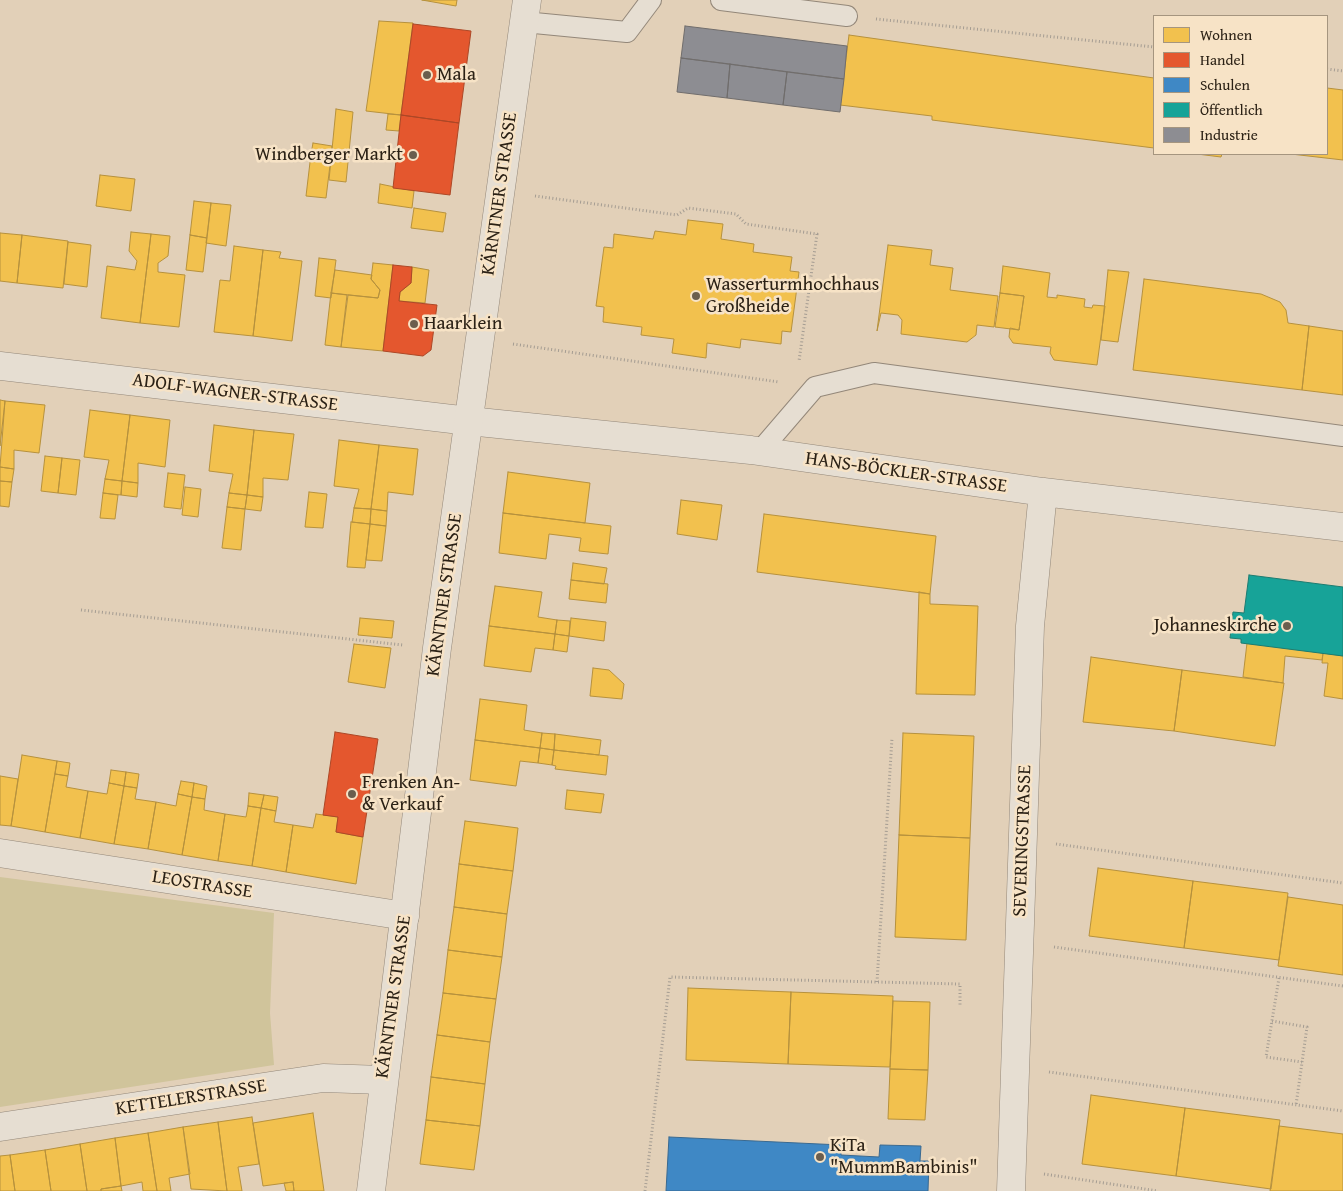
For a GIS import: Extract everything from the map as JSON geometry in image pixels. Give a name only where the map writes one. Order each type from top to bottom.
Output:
[{"type":"street","name":"KÄRNTNER STRASSE","points":[[371,1191],[436,648],[525,11]]},
{"type":"street","name":"ADOLF-WAGNER-STRASSE","points":[[0,366],[469,421]]},
{"type":"street","name":"HANS-BÖCKLER-STRASSE","points":[[469,421],[760,452],[1043,492],[1343,527]]},
{"type":"street","name":"SEVERINGSTRASSE","points":[[1011,1180],[1030,626],[1043,492]]},
{"type":"street","name":"LEOSTRASSE","points":[[0,853],[405,916]]},
{"type":"street","name":"KETTELERSTRASSE","points":[[0,1127],[323,1078],[383,1080]]},
{"type":"lane","points":[[525,11],[627,32],[651,0]]},
{"type":"lane","points":[[721,0],[847,16]]},
{"type":"lane","points":[[760,452],[815,387],[874,373],[1343,436]]},
{"type":"path","points":[[847,16],[1153,47]]},
{"type":"path","points":[[1328,69],[1343,71]]},
{"type":"path","points":[[500,191],[677,215],[688,208],[736,214],[746,224],[817,234],[796,384]]},
{"type":"path","points":[[480,340],[815,387]]},
{"type":"path","points":[[81,610],[436,648]]},
{"type":"path","points":[[877,982],[892,738]]},
{"type":"path","points":[[1023,839],[1343,882]]},
{"type":"path","points":[[1019,942],[1343,986]]},
{"type":"path","points":[[644,1191],[670,977],[960,984],[960,1006]]},
{"type":"path","points":[[1279,977],[1266,1057],[1302,1062]]},
{"type":"path","points":[[1272,1021],[1307,1026],[1296,1105]]},
{"type":"path","points":[[1015,1067],[1343,1112]]},
{"type":"path","points":[[1011,1180],[1158,1191]]},
{"type":"shaded area","points":[[0,877],[274,913],[270,1013],[274,1065],[0,1107]]},
{"type":"building: Wohnen","points":[[422,0],[457,0],[456,6]]},
{"type":"building: Wohnen","points":[[379,21],[413,23],[401,115],[366,111]]},
{"type":"building: Wohnen","points":[[849,35],[1153,78],[1153,148],[932,120],[932,116],[840,105]]},
{"type":"building: Wohnen","points":[[1328,88],[1343,90],[1343,160],[1300,155],[1328,155]]},
{"type":"building: Wohnen","points":[[336,109],[353,112],[346,182],[329,180]]},
{"type":"building: Wohnen","points":[[388,114],[401,115],[399,131],[386,130]]},
{"type":"building: Wohnen","points":[[313,143],[332,146],[331,157],[311,154]]},
{"type":"building: Wohnen","points":[[311,154],[331,157],[326,198],[306,196]]},
{"type":"building: Wohnen","points":[[1205,155],[1222,155],[1221,157]]},
{"type":"building: Wohnen","points":[[100,175],[135,179],[131,211],[96,206]]},
{"type":"building: Wohnen","points":[[380,184],[414,191],[412,208],[378,203]]},
{"type":"building: Wohnen","points":[[194,201],[211,203],[207,238],[190,235]]},
{"type":"building: Wohnen","points":[[211,203],[231,205],[226,246],[206,243]]},
{"type":"building: Wohnen","points":[[414,208],[446,213],[443,232],[411,228]]},
{"type":"building: Wohnen","name":"Wasserturmhochhaus Großheide","points":[[688,220],[723,224],[721,239],[754,244],[753,252],[792,257],[790,271],[799,272],[791,332],[782,331],[781,344],[741,339],[740,348],[707,343],[706,358],[672,353],[674,339],[641,335],[642,327],[603,322],[604,307],[596,306],[604,247],[613,248],[614,234],[653,239],[655,231],[686,235]]},
{"type":"building: Wohnen","points":[[131,232],[151,234],[140,323],[101,318],[107,266],[135,270],[137,261],[129,251]]},
{"type":"building: Wohnen","points":[[0,233],[22,235],[17,283],[0,281]]},
{"type":"building: Wohnen","points":[[151,234],[170,236],[168,256],[158,263],[158,272],[185,275],[179,327],[140,323]]},
{"type":"building: Wohnen","points":[[22,235],[68,241],[63,288],[17,283]]},
{"type":"building: Wohnen","points":[[190,235],[207,238],[203,272],[186,270]]},
{"type":"building: Wohnen","points":[[68,242],[91,245],[87,287],[64,284]]},
{"type":"building: Wohnen","points":[[888,245],[932,250],[930,265],[953,268],[950,290],[998,296],[994,327],[977,325],[976,335],[967,342],[901,334],[902,320],[898,315],[881,313],[877,331]]},
{"type":"building: Wohnen","points":[[234,246],[263,250],[253,336],[214,332],[220,280],[230,281]]},
{"type":"building: Wohnen","points":[[263,250],[281,252],[279,258],[302,261],[292,341],[253,336]]},
{"type":"building: Wohnen","points":[[319,258],[336,260],[331,298],[315,296]]},
{"type":"building: Wohnen","points":[[373,263],[393,265],[383,351],[341,347],[348,295],[378,298],[380,290],[371,279]]},
{"type":"building: Wohnen","points":[[1003,266],[1050,273],[1047,297],[1057,298],[1057,295],[1085,299],[1084,307],[1092,308],[1093,305],[1105,306],[1097,365],[1054,360],[1050,353],[1051,347],[1013,343],[1009,337],[1010,328],[1019,330],[1024,296],[1000,293]]},
{"type":"building: Wohnen","points":[[412,267],[429,270],[425,303],[399,301],[400,292],[411,283]]},
{"type":"building: Wohnen","points":[[335,270],[372,275],[371,279],[380,290],[378,298],[331,293]]},
{"type":"building: Wohnen","points":[[1108,270],[1129,272],[1118,342],[1101,340]]},
{"type":"building: Wohnen","points":[[1144,279],[1261,294],[1280,302],[1286,310],[1288,323],[1309,326],[1302,390],[1133,370]]},
{"type":"building: Wohnen","points":[[331,293],[347,295],[341,347],[325,345]]},
{"type":"building: Wohnen","points":[[1000,293],[1024,296],[1019,330],[995,327]]},
{"type":"building: Wohnen","points":[[1309,326],[1343,331],[1343,395],[1302,390]]},
{"type":"building: Wohnen","points":[[0,400],[5,401],[0,446]]},
{"type":"building: Wohnen","points":[[5,401],[45,405],[39,453],[14,450],[14,469],[0,467]]},
{"type":"building: Wohnen","points":[[90,410],[130,415],[122,481],[105,479],[109,460],[84,457]]},
{"type":"building: Wohnen","points":[[130,415],[170,420],[165,467],[138,463],[138,483],[122,481]]},
{"type":"building: Wohnen","points":[[214,425],[254,430],[247,495],[229,493],[233,474],[209,471]]},
{"type":"building: Wohnen","points":[[254,430],[294,434],[288,480],[263,478],[263,497],[247,495]]},
{"type":"building: Wohnen","points":[[339,440],[379,445],[371,509],[354,508],[359,489],[334,486]]},
{"type":"building: Wohnen","points":[[379,445],[418,449],[413,495],[388,492],[387,511],[371,509]]},
{"type":"building: Wohnen","points":[[45,456],[62,458],[58,493],[41,491]]},
{"type":"building: Wohnen","points":[[62,458],[80,460],[76,495],[58,493]]},
{"type":"building: Wohnen","points":[[0,467],[14,469],[12,482],[0,481]]},
{"type":"building: Wohnen","points":[[508,472],[590,483],[585,523],[503,513]]},
{"type":"building: Wohnen","points":[[168,473],[185,475],[181,509],[164,507]]},
{"type":"building: Wohnen","points":[[105,479],[122,481],[121,495],[103,493]]},
{"type":"building: Wohnen","points":[[0,481],[12,482],[9,507],[0,506]]},
{"type":"building: Wohnen","points":[[122,481],[138,483],[137,497],[121,495]]},
{"type":"building: Wohnen","points":[[185,487],[201,489],[198,517],[182,515]]},
{"type":"building: Wohnen","points":[[309,492],[327,494],[323,528],[305,527]]},
{"type":"building: Wohnen","points":[[103,493],[118,495],[115,519],[100,518]]},
{"type":"building: Wohnen","points":[[229,493],[247,495],[245,509],[227,507]]},
{"type":"building: Wohnen","points":[[247,495],[263,497],[261,511],[245,509]]},
{"type":"building: Wohnen","points":[[681,500],[722,505],[717,540],[677,534]]},
{"type":"building: Wohnen","points":[[227,507],[245,509],[241,550],[222,548]]},
{"type":"building: Wohnen","points":[[354,508],[371,509],[370,524],[352,522]]},
{"type":"building: Wohnen","points":[[371,509],[387,511],[386,526],[370,524]]},
{"type":"building: Wohnen","points":[[503,513],[611,526],[608,554],[579,551],[581,538],[549,534],[546,559],[499,553]]},
{"type":"building: Wohnen","points":[[764,514],[936,536],[930,594],[757,572]]},
{"type":"building: Wohnen","points":[[351,522],[370,524],[365,568],[347,567]]},
{"type":"building: Wohnen","points":[[370,524],[386,526],[382,561],[366,560]]},
{"type":"building: Wohnen","points":[[573,563],[607,568],[604,584],[571,580]]},
{"type":"building: Wohnen","points":[[571,580],[608,584],[606,603],[569,599]]},
{"type":"building: Wohnen","points":[[495,586],[542,592],[538,617],[557,620],[555,634],[489,626]]},
{"type":"building: Wohnen","points":[[919,592],[930,594],[930,604],[978,606],[975,695],[916,694]]},
{"type":"building: Wohnen","points":[[360,618],[394,621],[392,638],[358,635]]},
{"type":"building: Wohnen","points":[[571,618],[606,622],[604,641],[569,636]]},
{"type":"building: Wohnen","points":[[557,620],[570,621],[569,636],[555,634]]},
{"type":"building: Wohnen","points":[[489,626],[555,634],[553,650],[535,648],[531,672],[484,666]]},
{"type":"building: Wohnen","points":[[555,634],[569,636],[567,652],[553,650]]},
{"type":"building: Wohnen","points":[[1247,643],[1323,653],[1322,660],[1285,656],[1283,683],[1243,677]]},
{"type":"building: Wohnen","points":[[354,644],[391,648],[385,688],[348,682]]},
{"type":"building: Wohnen","points":[[1323,653],[1343,656],[1343,699],[1324,696],[1328,663],[1322,663]]},
{"type":"building: Wohnen","points":[[1091,657],[1182,670],[1174,731],[1083,722]]},
{"type":"building: Wohnen","points":[[593,668],[609,670],[624,684],[622,699],[590,696]]},
{"type":"building: Wohnen","points":[[1182,670],[1284,683],[1275,746],[1174,731]]},
{"type":"building: Wohnen","points":[[480,699],[527,705],[524,730],[542,733],[540,748],[475,740]]},
{"type":"building: Wohnen","points":[[542,733],[555,734],[554,750],[540,748]]},
{"type":"building: Wohnen","points":[[903,733],[974,736],[970,838],[899,835]]},
{"type":"building: Wohnen","points":[[555,734],[601,740],[599,755],[554,750]]},
{"type":"building: Wohnen","points":[[475,740],[540,748],[538,763],[520,761],[516,786],[470,780]]},
{"type":"building: Wohnen","points":[[540,748],[554,750],[552,765],[538,763]]},
{"type":"building: Wohnen","points":[[554,750],[608,756],[606,775],[555,769],[556,766],[552,765]]},
{"type":"building: Wohnen","points":[[22,755],[57,761],[45,832],[11,826]]},
{"type":"building: Wohnen","points":[[57,761],[70,763],[68,776],[55,774]]},
{"type":"building: Wohnen","points":[[111,770],[126,772],[124,786],[109,783]]},
{"type":"building: Wohnen","points":[[126,772],[139,774],[137,788],[124,786]]},
{"type":"building: Wohnen","points":[[55,774],[68,776],[66,787],[88,791],[80,838],[45,832]]},
{"type":"building: Wohnen","points":[[0,776],[18,779],[11,826],[0,825]]},
{"type":"building: Wohnen","points":[[181,781],[194,783],[192,797],[178,794]]},
{"type":"building: Wohnen","points":[[109,783],[124,786],[114,844],[80,838],[88,791],[107,794]]},
{"type":"building: Wohnen","points":[[194,783],[207,786],[205,799],[192,797]]},
{"type":"building: Wohnen","points":[[124,786],[137,788],[135,799],[156,802],[148,849],[114,844]]},
{"type":"building: Wohnen","points":[[567,790],[604,794],[601,813],[565,809]]},
{"type":"building: Wohnen","points":[[249,793],[264,795],[261,808],[248,806]]},
{"type":"building: Wohnen","points":[[178,794],[192,797],[182,855],[148,849],[156,802],[176,806]]},
{"type":"building: Wohnen","points":[[264,795],[278,797],[276,811],[261,808]]},
{"type":"building: Wohnen","points":[[192,797],[205,799],[204,810],[225,814],[218,861],[182,855]]},
{"type":"building: Wohnen","points":[[248,806],[261,808],[252,866],[218,861],[225,814],[246,817]]},
{"type":"building: Wohnen","points":[[261,808],[276,811],[274,822],[293,825],[286,872],[252,866]]},
{"type":"building: Wohnen","points":[[316,814],[338,817],[336,832],[363,837],[356,884],[286,872],[293,825],[313,828]]},
{"type":"building: Wohnen","points":[[465,821],[518,828],[513,871],[459,864]]},
{"type":"building: Wohnen","points":[[899,835],[970,838],[966,940],[895,937]]},
{"type":"building: Wohnen","points":[[459,864],[513,871],[507,914],[454,907]]},
{"type":"building: Wohnen","points":[[1098,868],[1193,881],[1184,948],[1089,936]]},
{"type":"building: Wohnen","points":[[1193,881],[1288,893],[1279,960],[1184,948]]},
{"type":"building: Wohnen","points":[[1288,897],[1343,905],[1343,975],[1278,966]]},
{"type":"building: Wohnen","points":[[454,907],[507,914],[502,957],[448,950]]},
{"type":"building: Wohnen","points":[[448,950],[502,957],[496,999],[443,993]]},
{"type":"building: Wohnen","points":[[688,988],[791,992],[788,1064],[686,1060]]},
{"type":"building: Wohnen","points":[[791,992],[893,996],[890,1067],[788,1064]]},
{"type":"building: Wohnen","points":[[443,993],[496,999],[490,1042],[437,1035]]},
{"type":"building: Wohnen","points":[[893,1001],[930,1002],[928,1070],[890,1069]]},
{"type":"building: Wohnen","points":[[437,1035],[490,1042],[485,1084],[431,1077]]},
{"type":"building: Wohnen","points":[[890,1069],[928,1070],[925,1120],[888,1119]]},
{"type":"building: Wohnen","points":[[431,1077],[485,1084],[480,1126],[426,1120]]},
{"type":"building: Wohnen","points":[[1091,1095],[1185,1108],[1176,1176],[1082,1164]]},
{"type":"building: Wohnen","points":[[1185,1108],[1280,1120],[1271,1189],[1176,1176]]},
{"type":"building: Wohnen","points":[[313,1113],[324,1191],[294,1191],[293,1182],[263,1186],[253,1123]]},
{"type":"building: Wohnen","points":[[252,1117],[259,1164],[238,1167],[242,1191],[227,1191],[218,1122]]},
{"type":"building: Wohnen","points":[[426,1120],[480,1126],[474,1170],[420,1164]]},
{"type":"building: Wohnen","points":[[218,1122],[227,1191],[191,1189],[183,1127]]},
{"type":"building: Wohnen","points":[[1279,1126],[1343,1134],[1343,1191],[1270,1191]]},
{"type":"building: Wohnen","points":[[183,1127],[190,1174],[169,1178],[171,1191],[157,1191],[148,1133]]},
{"type":"building: Wohnen","points":[[148,1133],[157,1191],[143,1191],[142,1182],[121,1186],[115,1138]]},
{"type":"building: Wohnen","points":[[115,1138],[121,1186],[101,1189],[101,1191],[87,1191],[80,1144]]},
{"type":"building: Wohnen","points":[[80,1144],[87,1191],[51,1191],[45,1150]]},
{"type":"building: Wohnen","points":[[45,1150],[51,1191],[15,1191],[10,1155]]},
{"type":"building: Wohnen","points":[[10,1155],[15,1191],[0,1191],[0,1156]]},
{"type":"building: Wohnen","points":[[293,1182],[294,1191],[286,1191],[284,1183]]},
{"type":"building: Wohnen","points":[[121,1186],[122,1191],[101,1191],[101,1189]]},
{"type":"building: Handel","points":[[413,24],[471,31],[459,123],[401,115]]},
{"type":"building: Handel","points":[[401,115],[459,123],[450,195],[393,188]]},
{"type":"building: Handel","points":[[393,265],[412,267],[411,283],[400,292],[399,301],[437,305],[431,350],[423,356],[383,351]]},
{"type":"building: Handel","points":[[335,732],[378,739],[363,837],[336,832],[338,817],[323,815]]},
{"type":"building: Schulen","points":[[669,1137],[841,1145],[841,1155],[879,1157],[880,1145],[921,1146],[920,1161],[929,1161],[928,1191],[666,1191]]},
{"type":"building: Öffentlich","name":"Johanneskirche","points":[[1249,575],[1343,587],[1343,656],[1241,643],[1241,639],[1230,638],[1233,612],[1244,613]]},
{"type":"building: Industrie","points":[[685,26],[847,46],[844,79],[681,58]]},
{"type":"building: Industrie","points":[[681,58],[730,64],[727,98],[677,92]]},
{"type":"building: Industrie","points":[[730,64],[787,72],[783,105],[727,98]]},
{"type":"building: Industrie","points":[[787,72],[844,79],[840,112],[783,105]]},
{"type":"place","name":"Mala","points":[[427,75]]},
{"type":"place","name":"Windberger Markt","points":[[413,155]]},
{"type":"place","name":"Wasserturmhochhaus Großheide","points":[[696,296]]},
{"type":"place","name":"Haarklein","points":[[414,324]]},
{"type":"place","name":"Johanneskirche","points":[[1287,626]]},
{"type":"place","name":"Frenken An- & Verkauf","points":[[352,794]]},
{"type":"place","name":"KiTa \"MummBambinis\"","points":[[820,1157]]}]
